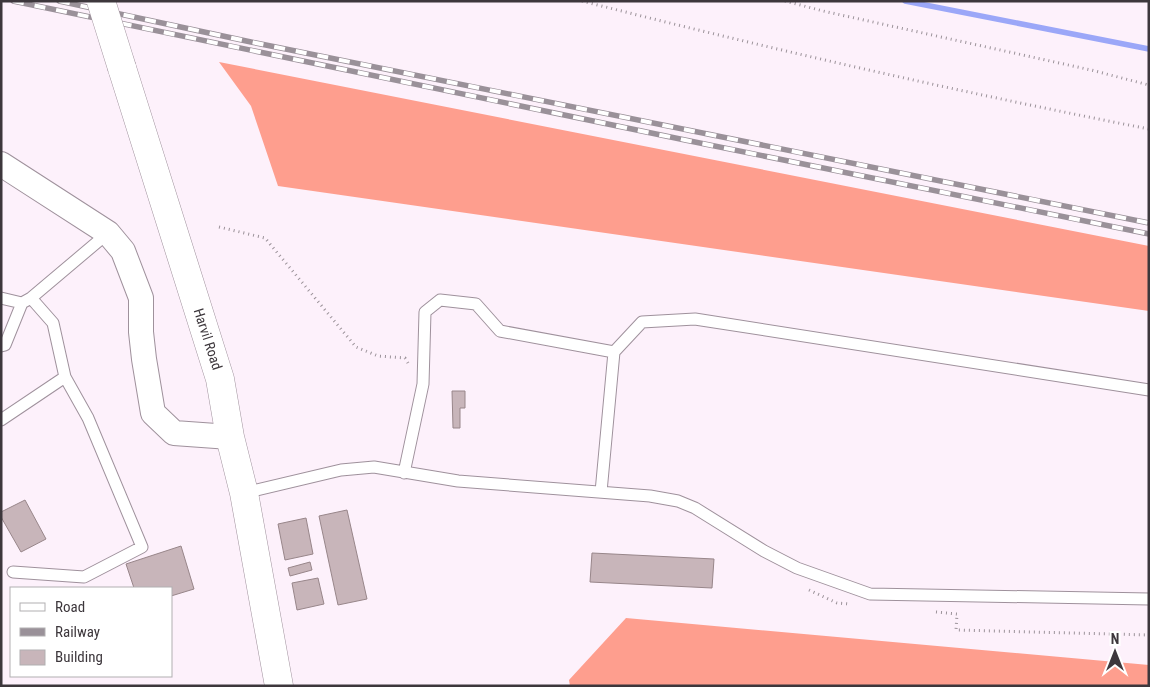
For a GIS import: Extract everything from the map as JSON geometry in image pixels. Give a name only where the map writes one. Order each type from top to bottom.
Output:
[{"type":"street","name":"Harvil Road","points":[[101,1],[220,379],[230,437],[244,493],[279,686]]},
{"type":"street","points":[[1,164],[108,233],[123,251],[142,298],[144,359],[153,413],[174,433],[230,437]]},
{"type":"lane","points":[[1,346],[6,344],[26,300],[108,233]]},
{"type":"lane","points":[[1,298],[26,300],[53,323],[65,378],[88,418],[142,547],[84,577],[13,572]]},
{"type":"lane","points":[[404,473],[422,384],[425,312],[440,300],[476,304],[500,331],[614,352]]},
{"type":"lane","points":[[601,492],[614,352],[642,322],[695,319],[1149,390]]},
{"type":"lane","points":[[1,420],[65,378]]},
{"type":"lane","points":[[244,493],[342,470],[374,467],[458,481],[659,498],[678,501],[695,508],[764,551],[797,568],[870,594],[1149,599]]},
{"type":"path","points":[[582,1],[739,41],[1044,109],[1149,129]]},
{"type":"path","points":[[785,1],[1149,85]]},
{"type":"path","points":[[218,227],[265,238],[356,347],[378,356],[405,358],[422,384]]},
{"type":"shaded area","points":[[219,62],[1149,246],[1149,311],[278,186],[251,106]]},
{"type":"shaded area","points":[[626,618],[1149,665],[1149,686],[570,686],[569,680]]},
{"type":"building","points":[[452,391],[465,391],[465,408],[460,408],[460,428],[453,428]]},
{"type":"building","points":[[25,500],[46,539],[21,552],[1,517],[1,512]]},
{"type":"building","points":[[347,510],[367,599],[338,605],[319,516]]},
{"type":"building","points":[[306,518],[313,554],[285,560],[278,524]]},
{"type":"building","points":[[181,546],[194,589],[172,596],[172,587],[134,587],[126,564]]},
{"type":"building","points":[[592,553],[714,559],[712,588],[590,582]]},
{"type":"building","points":[[310,562],[312,570],[290,576],[288,568]]},
{"type":"building","points":[[318,578],[324,604],[297,610],[292,583]]},
{"type":"waterway","points":[[905,1],[1149,49]]},
{"type":"railway","points":[[13,1],[1149,234]]},
{"type":"railway","points":[[59,1],[251,42],[1149,223]]}]
